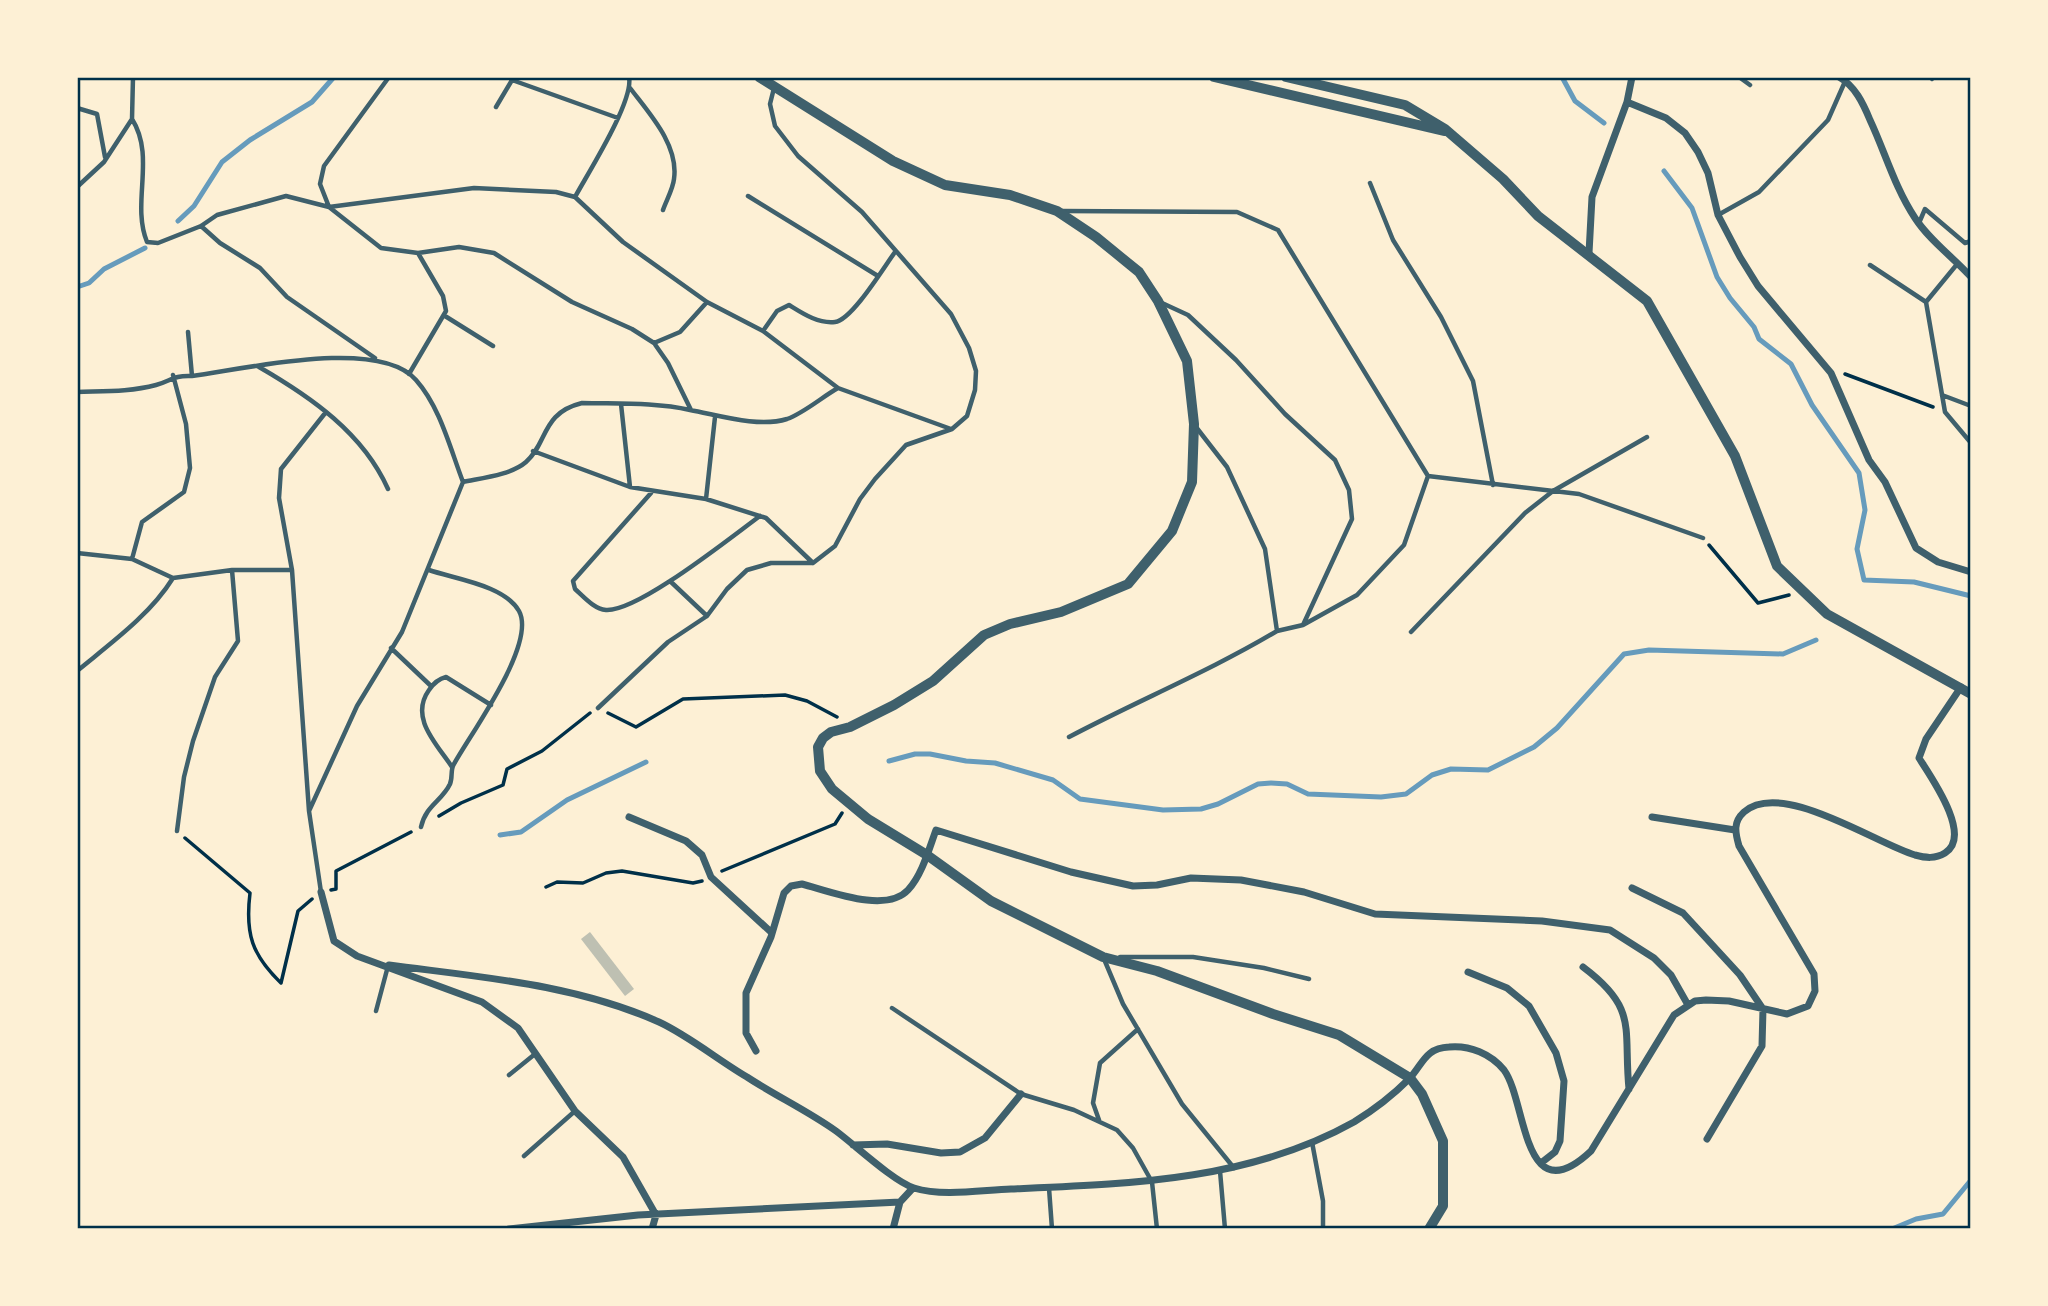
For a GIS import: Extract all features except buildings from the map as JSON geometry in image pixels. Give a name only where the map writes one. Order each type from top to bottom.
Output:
[{"type":"street","points":[[759,77],[775,84],[893,161],[944,185],[1010,195],[1057,211],[1097,237],[1139,272],[1158,301],[1186,361],[1194,424],[1192,482],[1172,531],[1128,584],[1061,612],[1010,624],[984,635],[933,681],[894,705],[823,738],[818,747],[820,771],[832,789],[868,819],[926,855],[991,901],[1103,957],[1157,971],[1339,1035],[1410,1078],[1422,1094],[1443,1142],[1443,1206],[1429,1229]]},
{"type":"street","points":[[1214,77],[1450,133]]},
{"type":"street","points":[[1286,77],[1405,105],[1450,133],[1503,179],[1538,216],[1589,253],[1647,301],[1735,456],[1776,566],[1827,614],[1962,686],[1971,694]]},
{"type":"street","points":[[1589,253],[1592,197],[1627,102],[1632,77]]},
{"type":"street","points":[[1844,78],[1862,101],[1892,174],[1919,223],[1934,242],[1971,277]]},
{"type":"street","points":[[1627,102],[1666,118],[1685,133],[1708,173],[1718,215],[1758,286],[1831,373],[1869,460],[1885,482],[1916,548],[1938,562],[1971,572]]},
{"type":"street","points":[[388,965],[553,989],[661,1023],[853,1145],[914,1188],[951,1191],[1152,1182],[1234,1168],[1312,1141],[1356,1120],[1410,1078],[1427,1053],[1446,1046],[1481,1051],[1505,1071],[1520,1112],[1528,1148],[1541,1163],[1557,1170],[1576,1166],[1591,1151],[1674,1015],[1688,1005],[1706,1000],[1787,1014],[1808,1006],[1815,991],[1814,974],[1739,846],[1735,830],[1738,817],[1751,806],[1785,804],[1827,816],[1914,855],[1936,858],[1949,850],[1956,840],[1954,825],[1944,798],[1919,758],[1926,738],[1962,686]]},
{"type":"street","points":[[629,817],[686,841],[702,855],[711,877],[772,933]]},
{"type":"street","points":[[1652,817],[1735,830]]},
{"type":"street","points":[[756,1051],[746,1033],[746,993],[772,933],[784,893],[791,886],[802,884],[875,902],[898,898],[909,890],[936,830],[1071,872],[1133,886],[1157,885],[1191,878],[1241,880],[1304,892],[1375,914],[1542,921],[1610,930],[1654,958],[1671,975],[1688,1005]]},
{"type":"street","points":[[1632,888],[1683,913],[1723,955],[1763,1009],[1762,1046],[1707,1139]]},
{"type":"street","points":[[321,892],[334,941],[358,957],[388,965],[482,1002],[518,1028],[575,1111],[623,1157],[656,1215],[652,1229]]},
{"type":"street","points":[[1583,967],[1613,991],[1623,1012],[1628,1036],[1629,1089]]},
{"type":"street","points":[[1468,972],[1507,988],[1529,1006],[1556,1054],[1564,1081],[1560,1140],[1555,1152],[1541,1163]]},
{"type":"street","points":[[853,1145],[887,1143],[941,1153],[960,1152],[985,1138],[1021,1094]]},
{"type":"street","points":[[893,1229],[900,1202],[914,1188]]},
{"type":"street","points":[[509,1229],[772,1206],[900,1202]]},
{"type":"lane","points":[[77,187],[105,159],[132,119],[133,77]]},
{"type":"lane","points":[[389,77],[324,166],[320,184],[329,207],[381,248],[418,253],[459,247],[494,253],[572,302],[632,329],[654,343],[668,363],[691,410]]},
{"type":"lane","points":[[575,197],[618,118],[630,88],[629,77]]},
{"type":"lane","points":[[1739,77],[1750,85]]},
{"type":"lane","points":[[1718,215],[1759,192],[1828,120],[1844,78]]},
{"type":"lane","points":[[496,107],[512,80],[618,118]]},
{"type":"lane","points":[[598,708],[668,642],[707,616],[727,589],[747,570],[771,563],[813,563],[835,546],[860,499],[906,445],[952,429],[967,416],[975,390],[976,371],[969,348],[950,314],[862,212],[798,156],[775,126],[770,104],[775,84]]},
{"type":"lane","points":[[630,88],[659,128],[670,150],[675,179],[663,210]]},
{"type":"lane","points":[[77,108],[97,114],[105,159]]},
{"type":"lane","points":[[132,119],[140,131],[144,158],[142,230],[147,242],[158,243],[201,226],[217,215],[286,196],[329,207],[474,188],[534,190],[575,197],[623,242],[707,302],[763,331],[838,388],[952,429]]},
{"type":"lane","points":[[1370,183],[1394,240],[1441,317],[1473,381],[1493,485]]},
{"type":"lane","points":[[748,196],[878,276]]},
{"type":"lane","points":[[1919,223],[1924,209],[1965,243],[1971,241]]},
{"type":"lane","points":[[1057,211],[1237,212],[1278,230],[1428,476]]},
{"type":"lane","points":[[201,226],[220,243],[260,268],[287,297],[379,360],[409,375],[430,402],[463,482],[402,632],[334,752],[309,811]]},
{"type":"lane","points":[[763,331],[776,311],[789,305],[823,321],[838,322],[850,314],[895,252]]},
{"type":"lane","points":[[409,375],[445,316],[443,296],[418,253]]},
{"type":"lane","points":[[1926,302],[1958,262]]},
{"type":"lane","points":[[1870,265],[1926,302],[1945,412],[1971,443]]},
{"type":"lane","points":[[1158,301],[1188,315],[1236,359],[1285,414],[1335,460],[1349,490],[1352,519],[1303,625]]},
{"type":"lane","points":[[654,343],[680,332],[707,302]]},
{"type":"lane","points":[[445,316],[493,346]]},
{"type":"lane","points":[[188,332],[192,376]]},
{"type":"lane","points":[[77,392],[119,391],[159,385],[173,376],[192,376],[348,356],[379,360]]},
{"type":"lane","points":[[259,367],[326,412],[358,440],[388,489]]},
{"type":"lane","points":[[132,559],[142,522],[184,492],[190,468],[186,424],[173,376]]},
{"type":"lane","points":[[463,482],[509,470],[527,461],[551,421],[570,406],[621,404],[691,410],[715,417],[786,419],[838,388]]},
{"type":"lane","points":[[1942,396],[1971,405]]},
{"type":"lane","points":[[621,404],[630,487]]},
{"type":"lane","points":[[321,892],[309,811],[292,570],[279,498],[281,469],[326,412]]},
{"type":"lane","points":[[706,499],[715,417]]},
{"type":"lane","points":[[1194,424],[1227,467],[1265,550],[1278,631]]},
{"type":"lane","points":[[1411,632],[1525,513],[1553,491],[1647,437]]},
{"type":"lane","points":[[533,451],[630,487],[651,493],[706,499],[760,516],[784,532],[813,563]]},
{"type":"lane","points":[[1428,476],[1579,494],[1703,538]]},
{"type":"lane","points":[[1069,737],[1142,698],[1223,663],[1278,631],[1303,625],[1357,595],[1404,545],[1428,476]]},
{"type":"lane","points":[[651,493],[573,581],[575,589],[604,610],[617,609],[670,581],[760,516]]},
{"type":"lane","points":[[77,553],[132,559],[173,578],[232,570],[292,570]]},
{"type":"lane","points":[[177,831],[184,777],[193,741],[215,677],[238,641],[232,570]]},
{"type":"lane","points":[[421,827],[424,813],[450,785],[452,768],[504,684],[524,625],[518,610],[499,593],[429,570]]},
{"type":"lane","points":[[77,671],[119,636],[164,592],[173,578]]},
{"type":"lane","points":[[670,581],[707,616]]},
{"type":"lane","points":[[391,649],[431,686]]},
{"type":"lane","points":[[452,768],[424,726],[420,712],[421,701],[431,686],[440,679],[452,679],[466,692],[491,705]]},
{"type":"lane","points":[[1234,1168],[1182,1104],[1123,1003],[1103,957],[1194,957],[1264,968],[1309,979]]},
{"type":"lane","points":[[376,1011],[388,965]]},
{"type":"lane","points":[[892,1008],[1021,1094],[1099,1120],[1117,1130],[1133,1148],[1152,1182],[1157,1229]]},
{"type":"lane","points":[[1099,1120],[1093,1103],[1100,1063],[1138,1030]]},
{"type":"lane","points":[[509,1075],[535,1054]]},
{"type":"lane","points":[[524,1156],[575,1111]]},
{"type":"lane","points":[[1312,1141],[1323,1200],[1323,1229]]},
{"type":"lane","points":[[1220,1171],[1225,1229]]},
{"type":"lane","points":[[1049,1187],[1052,1229]]},
{"type":"path","points":[[1831,373],[1839,372],[1945,412]]},
{"type":"path","points":[[1703,538],[1758,603],[1801,592]]},
{"type":"path","points":[[177,831],[250,893],[247,920],[260,962],[281,984],[298,911],[321,892],[336,888],[336,871],[461,803],[503,785],[507,769],[542,751],[598,708],[636,727],[683,699],[785,695],[807,701],[850,727]]},
{"type":"waterway","points":[[178,221],[194,206],[222,162],[250,140],[312,102],[334,77]]},
{"type":"waterway","points":[[1562,77],[1575,101],[1604,123]]},
{"type":"waterway","points":[[1664,171],[1692,208],[1717,277],[1730,298],[1754,327],[1759,339],[1791,364],[1812,405],[1859,473],[1865,510],[1857,549],[1864,580],[1914,582],[1971,596]]},
{"type":"waterway","points":[[77,287],[89,283],[104,269],[145,248]]},
{"type":"waterway","points":[[889,761],[915,754],[930,754],[995,763],[1053,780],[1080,799],[1163,810],[1201,809],[1218,804],[1258,784],[1271,783],[1287,784],[1308,794],[1381,797],[1406,794],[1432,775],[1451,769],[1488,770],[1534,747],[1557,728],[1624,654],[1649,650],[1783,654],[1816,640]]},
{"type":"waterway","points":[[500,835],[521,832],[567,800],[646,762]]},
{"type":"waterway","points":[[1892,1229],[1916,1219],[1943,1214],[1971,1180]]}]
